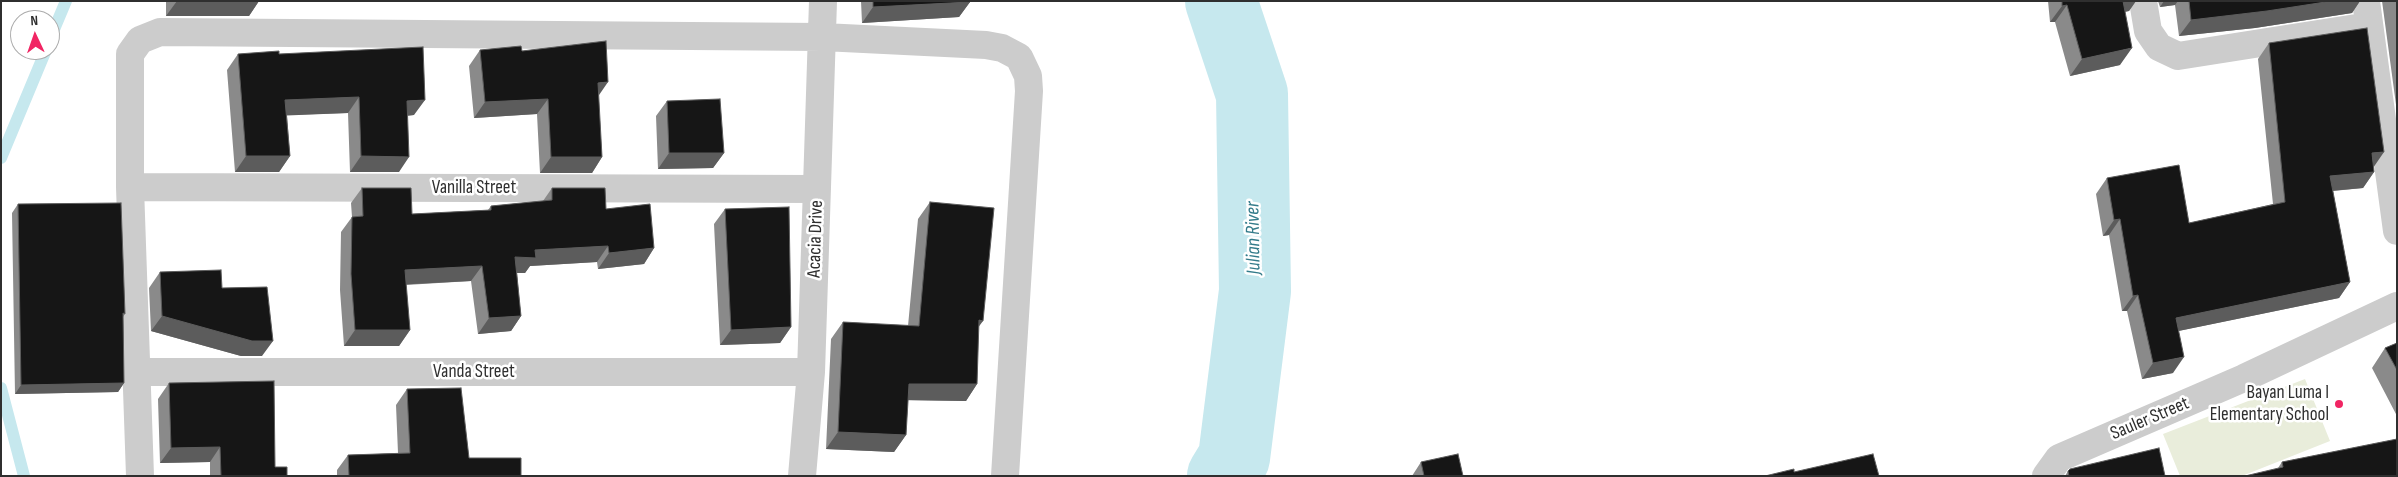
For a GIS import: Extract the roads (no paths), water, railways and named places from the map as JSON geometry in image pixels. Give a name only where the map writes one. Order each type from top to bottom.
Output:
[{"type":"street","name":"Acacia Drive","points":[[802,476],[811,372],[823,1]]},
{"type":"street","points":[[2143,1],[2148,31],[2160,48],[2178,56],[2367,14],[2397,231]]},
{"type":"street","points":[[140,476],[130,187],[130,54],[140,40],[160,32],[823,37],[986,45],[1002,48],[1019,57],[1028,76],[1029,91],[1005,476]]},
{"type":"street","name":"Vanilla Street","points":[[130,187],[818,188]]},
{"type":"street","name":"Sauler Street","points":[[2046,476],[2059,458],[2244,378],[2397,306]]},
{"type":"street","name":"Vanda Street","points":[[137,372],[811,372]]},
{"type":"waterway","points":[[60,15],[66,1]]},
{"type":"waterway","name":"Julian River","points":[[1221,1],[1252,94],[1255,291],[1234,458],[1223,476]]},
{"type":"waterway","points":[[1,158],[42,60]]},
{"type":"waterway","points":[[1,388],[24,476]]},
{"type":"place","name":"Bayan Luma I Elementary School","points":[[2339,404]]}]
